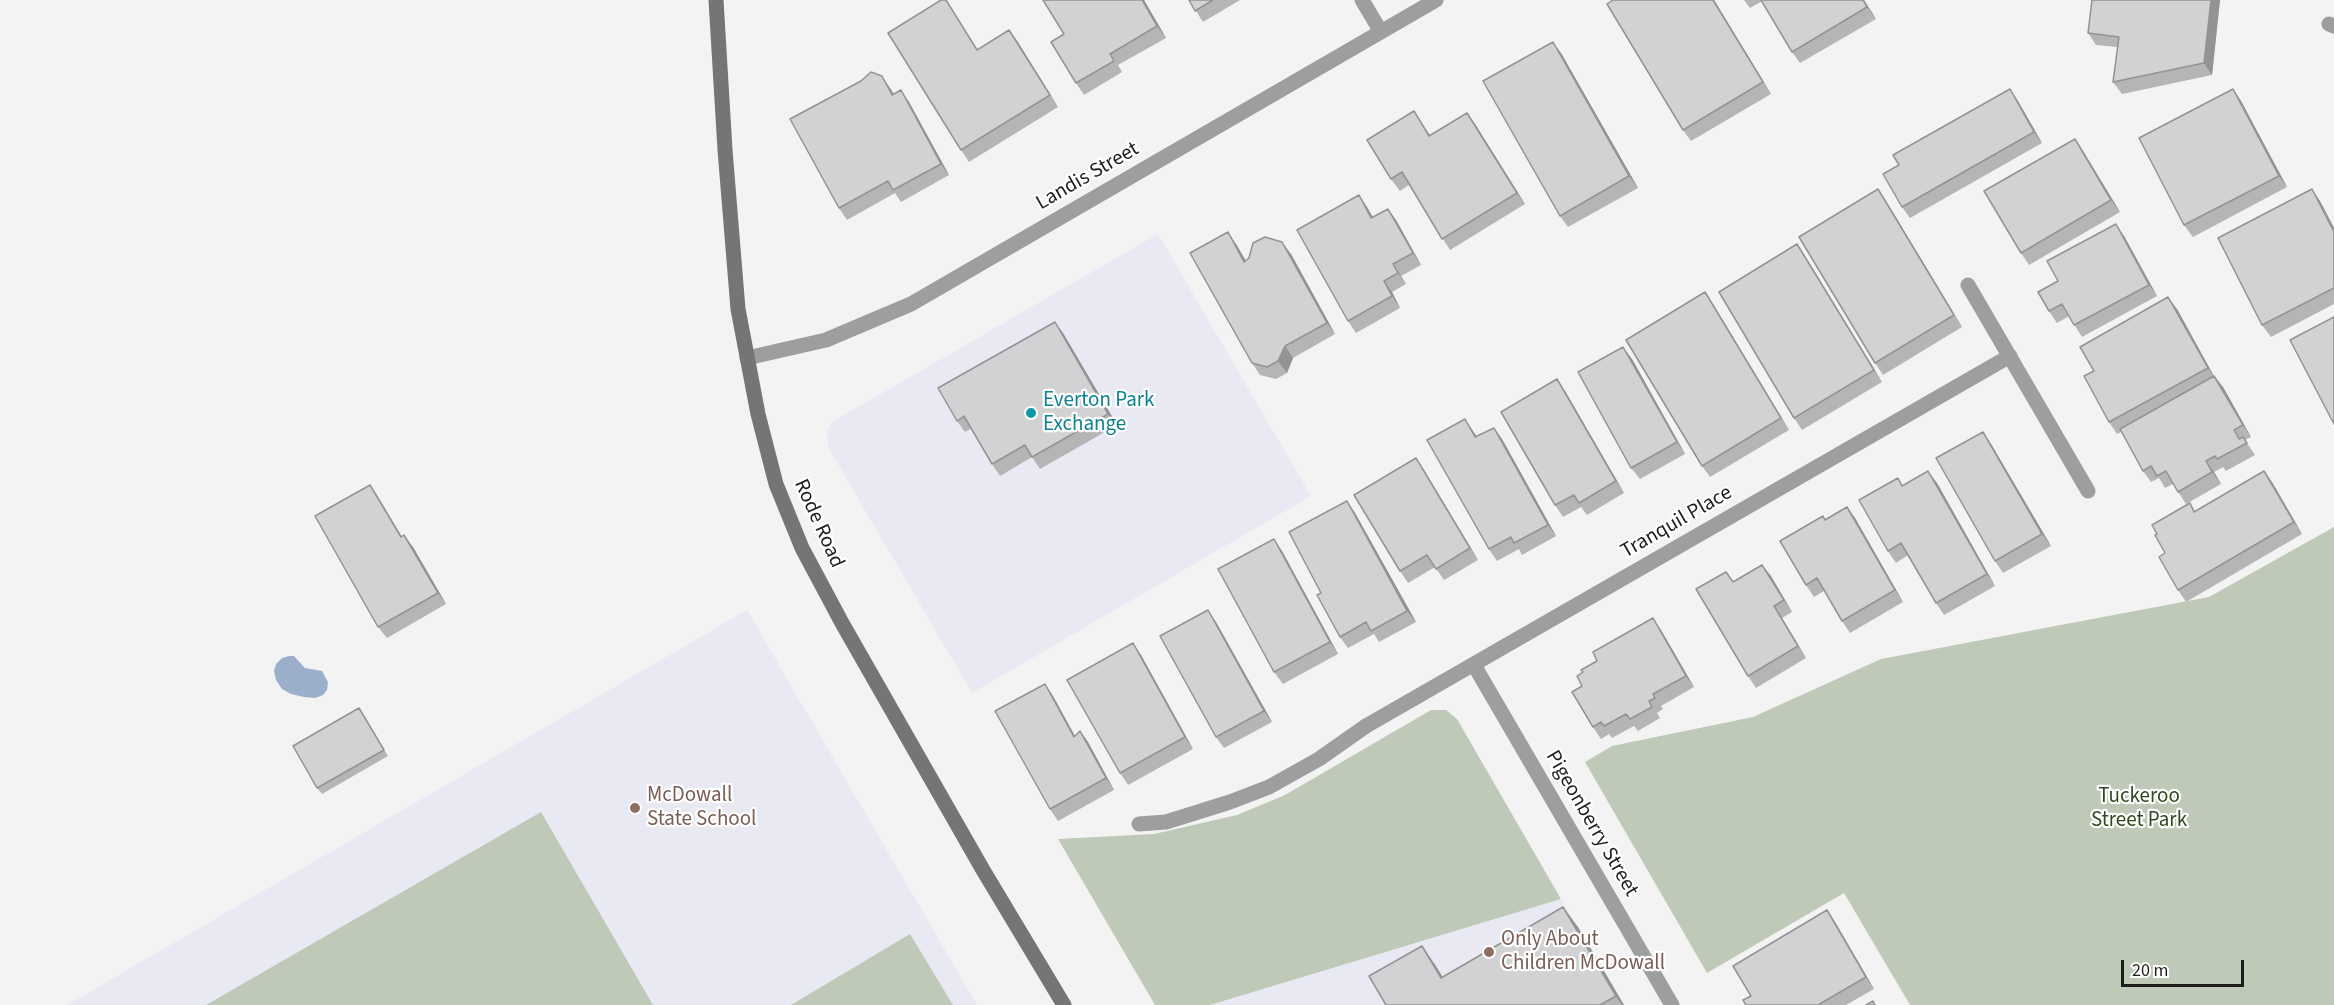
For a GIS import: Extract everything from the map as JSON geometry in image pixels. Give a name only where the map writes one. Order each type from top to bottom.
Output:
[{"type":"main road","name":"Rode Road","points":[[716,0],[738,309],[776,484],[802,549],[842,623],[1064,1005]]},
{"type":"street","points":[[1362,0],[1381,32]]},
{"type":"street","name":"Landis Street","points":[[747,358],[826,340],[911,304],[1436,0]]},
{"type":"street","points":[[1968,285],[2088,491]]},
{"type":"street","name":"Tranquil Place","points":[[1139,824],[1166,822],[1269,787],[1319,759],[1366,726],[2010,357]]},
{"type":"street","name":"Pigeonberry Street","points":[[1474,665],[1672,1005]]},
{"type":"shaded area","points":[[1158,234],[1311,496],[972,693],[828,447],[827,432],[832,422]]},
{"type":"shaded area","name":"McDowall State School","points":[[747,610],[977,1005],[67,1005]]},
{"type":"shaded area","name":"Only About Children McDowall","points":[[1561,899],[1623,1005],[1210,1005]]},
{"type":"green space","name":"Tuckeroo Street Park","points":[[2334,527],[2334,1005],[1910,1005],[1844,893],[1707,973],[1585,762],[1612,746],[1753,717],[1881,659],[2209,597]]},
{"type":"green space","points":[[1431,710],[1446,710],[1457,719],[1561,899],[1210,1005],[1155,1005],[1058,839],[1154,834],[1237,815],[1285,795]]},
{"type":"green space","points":[[541,812],[653,1005],[206,1005]]},
{"type":"green space","points":[[910,934],[953,1005],[791,1005]]},
{"type":"water","points":[[294,656],[305,668],[322,671],[328,682],[327,690],[323,695],[315,698],[304,697],[282,689],[276,680],[274,671],[276,664],[282,658]]},
{"type":"building","points":[[941,0],[946,0],[977,50],[1009,30],[1050,95],[961,150],[888,33]]},
{"type":"building","points":[[1043,0],[1142,0],[1157,26],[1110,54],[1114,61],[1076,83],[1051,42],[1064,34]]},
{"type":"building","points":[[1189,0],[1213,0],[1195,11]]},
{"type":"building","points":[[1613,0],[1713,0],[1763,82],[1683,130],[1607,4]]},
{"type":"building","points":[[1761,0],[1863,0],[1867,7],[1792,52]]},
{"type":"building","points":[[2092,0],[2211,0],[2204,63],[2113,82],[2119,37],[2088,33]]},
{"type":"building","points":[[1553,42],[1629,176],[1560,216],[1483,81]]},
{"type":"building","points":[[871,72],[882,76],[892,95],[901,90],[941,164],[893,190],[888,181],[839,208],[790,119],[861,81]]},
{"type":"building","points":[[2010,89],[2034,132],[1902,207],[1883,174],[1899,165],[1893,155]]},
{"type":"building","points":[[2233,89],[2279,176],[2184,225],[2139,138]]},
{"type":"building","points":[[1414,111],[1429,136],[1467,113],[1517,193],[1442,239],[1402,172],[1391,179],[1367,140]]},
{"type":"building","points":[[2075,139],[2111,200],[2021,253],[1984,191]]},
{"type":"building","points":[[1878,189],[1954,315],[1875,363],[1799,237]]},
{"type":"building","points":[[2312,189],[2334,232],[2334,288],[2262,325],[2218,238]]},
{"type":"building","points":[[1359,195],[1371,218],[1388,209],[1413,253],[1393,264],[1398,273],[1384,281],[1392,296],[1348,321],[1297,230]]},
{"type":"building","points":[[2116,224],[2149,285],[2074,325],[2062,304],[2049,311],[2038,292],[2058,281],[2047,261]]},
{"type":"building","points":[[1228,232],[1244,262],[1249,258],[1253,243],[1265,237],[1282,242],[1327,323],[1285,346],[1278,361],[1267,367],[1252,363],[1190,253]]},
{"type":"building","points":[[1797,244],[1874,370],[1794,418],[1719,292]]},
{"type":"building","points":[[1705,292],[1781,418],[1702,466],[1626,340]]},
{"type":"building","points":[[2168,297],[2208,368],[2109,422],[2084,376],[2094,371],[2080,347]]},
{"type":"building","points":[[2334,317],[2334,424],[2290,340]]},
{"type":"building","name":"Everton Park Exchange","points":[[1055,322],[1108,414],[1032,457],[1025,445],[992,464],[964,416],[957,421],[938,388]]},
{"type":"building","points":[[1623,347],[1677,442],[1631,468],[1578,372]]},
{"type":"building","points":[[2214,376],[2243,425],[2234,430],[2239,439],[2243,437],[2247,443],[2217,459],[2215,456],[2206,461],[2212,472],[2178,492],[2166,471],[2157,476],[2151,466],[2143,471],[2120,429]]},
{"type":"building","points":[[1557,379],[1616,481],[1579,503],[1574,495],[1555,505],[1501,412]]},
{"type":"building","points":[[1465,419],[1475,437],[1494,428],[1548,525],[1514,543],[1511,537],[1489,549],[1427,440]]},
{"type":"building","points":[[1983,432],[2042,534],[1995,561],[1936,458]]},
{"type":"building","points":[[1416,458],[1470,548],[1436,569],[1427,555],[1400,571],[1354,495]]},
{"type":"building","points":[[1928,471],[1987,574],[1936,603],[1901,543],[1888,551],[1859,500],[1898,478],[1902,486]]},
{"type":"building","points":[[2264,471],[2294,522],[2178,590],[2159,557],[2165,553],[2152,525],[2190,503],[2194,512]]},
{"type":"building","points":[[370,485],[401,537],[404,535],[438,593],[378,627],[315,516]]},
{"type":"building","points":[[1347,501],[1407,611],[1371,631],[1366,622],[1340,637],[1317,595],[1321,593],[1289,532]]},
{"type":"building","points":[[1847,507],[1895,590],[1842,621],[1817,578],[1806,585],[1780,541],[1823,516],[1825,520]]},
{"type":"building","points":[[1274,539],[1330,642],[1274,672],[1218,569]]},
{"type":"building","points":[[1762,565],[1784,600],[1774,606],[1798,646],[1748,676],[1696,589],[1726,572],[1733,582]]},
{"type":"building","points":[[1208,610],[1264,711],[1216,737],[1160,636]]},
{"type":"building","points":[[1653,618],[1686,676],[1653,694],[1655,698],[1649,701],[1652,707],[1630,719],[1626,714],[1604,726],[1601,722],[1593,727],[1572,692],[1582,686],[1577,676],[1583,672],[1581,670],[1597,661],[1593,652]]},
{"type":"building","points":[[1133,643],[1185,737],[1120,773],[1067,680]]},
{"type":"building","points":[[1045,684],[1074,737],[1080,731],[1106,778],[1050,809],[995,711]]},
{"type":"building","points":[[359,708],[384,750],[317,788],[293,746]]},
{"type":"building","name":"Only About Children McDowall","points":[[1563,907],[1616,996],[1600,1005],[1386,1005],[1369,976],[1422,946],[1441,978]]},
{"type":"building","points":[[1827,910],[1866,977],[1818,1005],[1746,1005],[1743,1000],[1751,996],[1733,966]]},
{"type":"place","name":"Everton Park Exchange","points":[[1031,413]]},
{"type":"place","name":"McDowall State School","points":[[635,808]]},
{"type":"place","name":"Only About Children McDowall","points":[[1489,952]]}]
